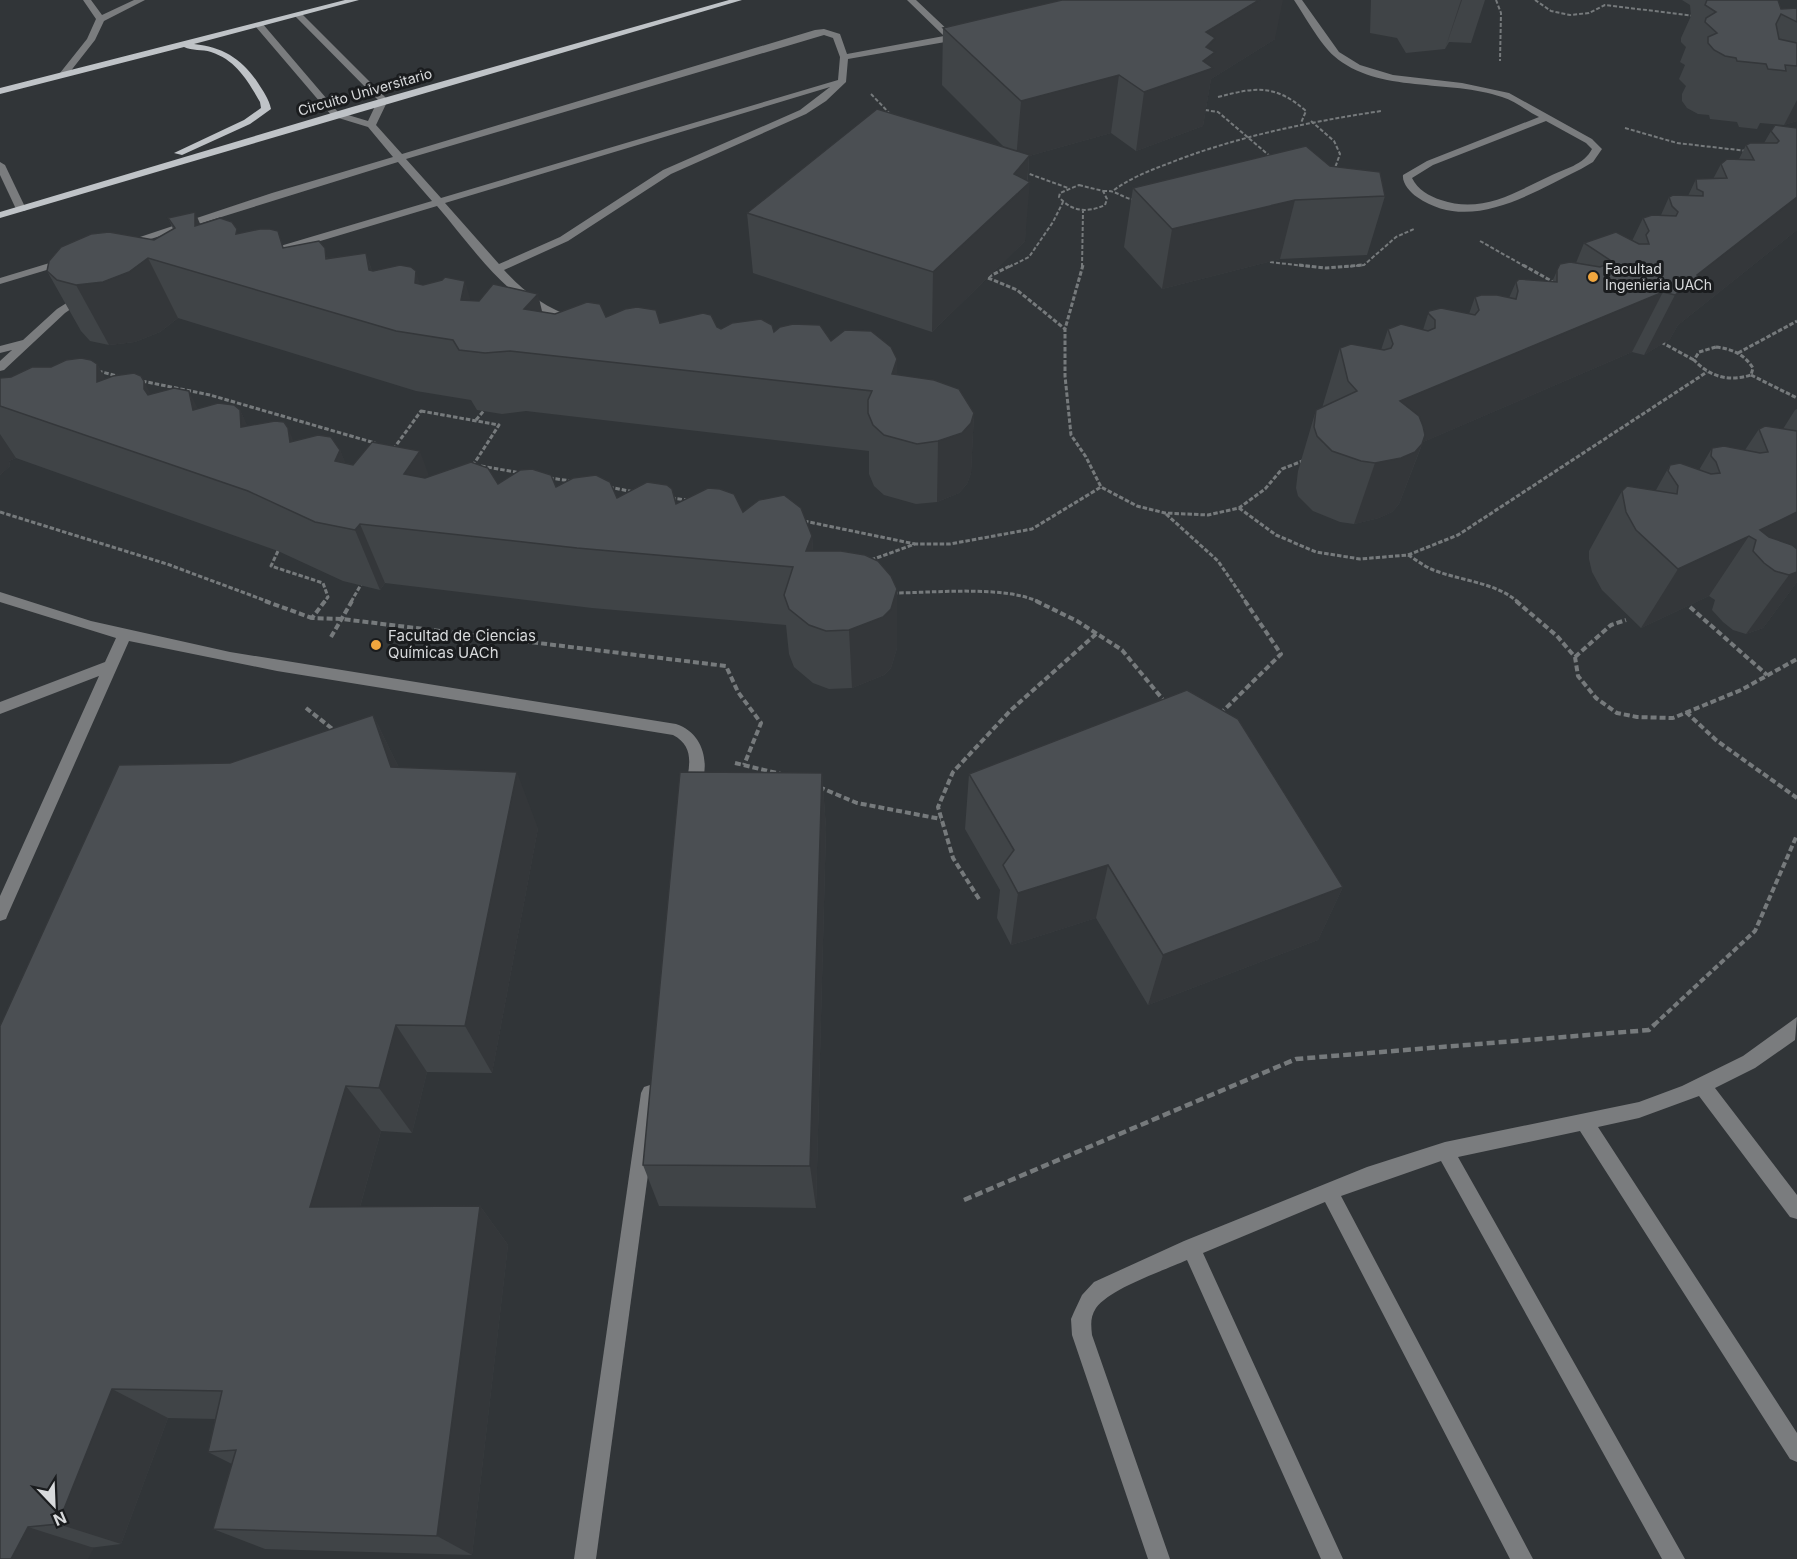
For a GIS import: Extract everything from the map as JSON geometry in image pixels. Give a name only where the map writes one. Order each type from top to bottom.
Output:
[{"type":"main road","points":[[0,91],[355,0]]},
{"type":"main road","name":"Circuito Universitario","points":[[0,215],[383,100],[738,0]]},
{"type":"main road","points":[[153,169],[180,153],[258,116],[266,109],[265,102],[238,62],[219,50],[176,45]]},
{"type":"lane","points":[[87,0],[100,19]]},
{"type":"lane","points":[[63,75],[91,40],[100,19],[141,0]]},
{"type":"lane","points":[[914,0],[951,38]]},
{"type":"lane","points":[[1298,0],[1336,54],[1357,67],[1392,78],[1490,90],[1516,100],[1589,141],[1597,149],[1595,155],[1581,165],[1504,203],[1478,210],[1451,208],[1434,202],[1422,196],[1409,183],[1407,177],[1430,163],[1545,118]]},
{"type":"lane","points":[[298,15],[383,100],[370,124]]},
{"type":"lane","points":[[259,25],[335,114],[370,124],[518,292],[550,313],[580,323]]},
{"type":"lane","points":[[110,248],[208,219],[276,195],[815,33],[824,32],[837,36],[844,57],[843,80],[823,99],[803,112],[667,172],[564,239],[497,269]]},
{"type":"lane","points":[[844,57],[973,33]]},
{"type":"lane","points":[[251,255],[303,243],[843,80]]},
{"type":"lane","points":[[0,165],[21,209]]},
{"type":"lane","points":[[160,244],[208,219]]},
{"type":"lane","points":[[0,281],[77,258]]},
{"type":"lane","points":[[0,367],[61,311],[94,287]]},
{"type":"lane","points":[[0,350],[26,342]]},
{"type":"lane","points":[[0,597],[161,644],[310,672],[676,730],[687,734],[695,743],[697,757],[691,805]]},
{"type":"lane","points":[[0,914],[125,634]]},
{"type":"lane","points":[[0,708],[110,666]]},
{"type":"lane","points":[[1159,1559],[1082,1335],[1081,1319],[1089,1302],[1101,1289],[1191,1248],[1329,1191],[1445,1151],[1639,1110],[1702,1085],[1749,1062],[1789,1034],[1797,1025]]},
{"type":"lane","points":[[585,1559],[653,1076]]},
{"type":"lane","points":[[1702,1085],[1797,1210]]},
{"type":"lane","points":[[1584,1121],[1797,1452]]},
{"type":"lane","points":[[1445,1151],[1674,1559]]},
{"type":"lane","points":[[1329,1191],[1522,1559]]},
{"type":"lane","points":[[1191,1248],[1332,1559]]},
{"type":"path","points":[[1535,0],[1540,6],[1572,15],[1596,12],[1605,5],[1695,16]]},
{"type":"path","points":[[1603,0],[1605,5]]},
{"type":"path","points":[[1218,97],[1243,89],[1274,89],[1287,94],[1305,111],[1301,123]]},
{"type":"path","points":[[870,93],[894,117]]},
{"type":"path","points":[[1204,110],[1218,112],[1272,158]]},
{"type":"path","points":[[1311,121],[1334,141],[1340,154],[1335,168]]},
{"type":"path","points":[[1622,127],[1677,143],[1754,153]]},
{"type":"path","points":[[1103,191],[1107,199],[1105,205],[1090,211],[1072,209],[1059,197],[1060,193],[1068,189],[1090,186],[1103,191],[1114,190],[1132,177],[1247,136]]},
{"type":"path","points":[[1326,167],[1335,168],[1342,174]]},
{"type":"path","points":[[1015,169],[1068,189]]},
{"type":"path","points":[[1114,190],[1127,199],[1136,201]]},
{"type":"path","points":[[1063,202],[1053,222],[1029,257],[988,277],[1017,290],[1065,329]]},
{"type":"path","points":[[1083,211],[1084,260],[1065,329],[1065,376],[1071,435],[1086,457],[1101,487],[1137,506],[1165,513],[1208,515],[1239,508],[1265,489],[1282,469],[1312,457]]},
{"type":"path","points":[[1270,262],[1326,268],[1364,265],[1396,237],[1417,228]]},
{"type":"path","points":[[1480,241],[1562,286]]},
{"type":"path","points":[[1738,353],[1797,321]]},
{"type":"path","points":[[1653,338],[1694,360],[1707,372],[1728,380],[1751,375],[1797,398]]},
{"type":"path","points":[[1694,360],[1696,354],[1701,350],[1727,348],[1750,361],[1753,368],[1751,375]]},
{"type":"path","points":[[1239,508],[1276,535],[1316,552],[1360,559],[1408,555],[1458,535],[1707,372]]},
{"type":"path","points":[[97,381],[105,374],[117,376]]},
{"type":"path","points":[[140,381],[210,395],[382,445]]},
{"type":"path","points":[[476,421],[490,403]]},
{"type":"path","points":[[421,411],[476,421],[499,425],[448,504],[365,488],[421,411]]},
{"type":"path","points":[[474,465],[532,475]]},
{"type":"path","points":[[543,477],[578,482]]},
{"type":"path","points":[[601,486],[636,492]]},
{"type":"path","points":[[798,519],[915,544],[950,543],[1032,529],[1101,487]]},
{"type":"path","points":[[404,506],[410,496]]},
{"type":"path","points":[[671,498],[694,502]]},
{"type":"path","points":[[0,512],[167,564],[312,618],[342,619],[726,666],[738,692],[761,723],[744,765]]},
{"type":"path","points":[[1165,513],[1218,561],[1281,654],[1217,718]]},
{"type":"path","points":[[862,563],[915,544]]},
{"type":"path","points":[[278,551],[271,566],[323,583],[328,597],[312,618]]},
{"type":"path","points":[[1408,555],[1429,568],[1468,579],[1510,595],[1557,636],[1575,657],[1578,676],[1596,698],[1617,713],[1637,717],[1673,718],[1741,690],[1797,658]]},
{"type":"path","points":[[342,619],[365,578]]},
{"type":"path","points":[[892,593],[992,592],[1031,598],[1077,621],[1122,650],[1166,703]]},
{"type":"path","points":[[1689,607],[1767,675]]},
{"type":"path","points":[[1575,657],[1611,625],[1626,620]]},
{"type":"path","points":[[979,899],[953,858],[938,807],[953,772],[1011,710],[1096,634]]},
{"type":"path","points":[[1686,712],[1716,740],[1797,798]]},
{"type":"path","points":[[697,757],[788,776]]},
{"type":"path","points":[[761,769],[761,778]]},
{"type":"path","points":[[818,786],[856,803],[942,819]]},
{"type":"path","points":[[964,1200],[1296,1059],[1649,1030],[1755,931],[1797,835]]},
{"type":"building","points":[[1062,0],[1259,0],[1206,32],[1215,38],[1206,47],[1215,52],[1203,61],[1213,68],[1144,92],[1119,75],[1021,101],[943,28]]},
{"type":"building","points":[[1707,0],[1778,0],[1781,9],[1797,8],[1797,22],[1781,14],[1776,24],[1779,39],[1797,43],[1797,66],[1785,65],[1786,71],[1768,69],[1766,64],[1737,61],[1736,58],[1725,56],[1714,50],[1708,43],[1708,37],[1717,33],[1705,22],[1706,18],[1716,12],[1705,5]]},
{"type":"building","points":[[877,109],[1030,155],[1014,174],[1030,182],[933,272],[747,213]]},
{"type":"building","points":[[1775,125],[1797,128],[1797,197],[1697,275],[1702,279],[1675,295],[1663,292],[1400,401],[1419,416],[1425,435],[1422,444],[1415,452],[1401,458],[1375,463],[1361,461],[1332,451],[1317,436],[1314,427],[1316,410],[1357,391],[1348,381],[1340,348],[1351,344],[1384,350],[1391,348],[1393,344],[1388,329],[1401,324],[1428,331],[1435,328],[1435,320],[1428,313],[1429,311],[1441,308],[1475,315],[1479,310],[1475,297],[1497,295],[1516,299],[1518,291],[1516,282],[1519,279],[1557,282],[1557,270],[1560,264],[1570,262],[1600,267],[1613,262],[1584,243],[1616,232],[1639,244],[1649,244],[1646,235],[1649,231],[1643,218],[1652,215],[1676,216],[1678,212],[1672,206],[1669,197],[1673,195],[1703,196],[1703,192],[1697,189],[1696,179],[1727,178],[1721,164],[1727,159],[1754,160],[1746,145],[1777,143],[1779,141],[1771,131]]},
{"type":"building","points":[[1306,146],[1330,166],[1380,172],[1385,196],[1295,200],[1172,229],[1133,188]]},
{"type":"building","points":[[195,212],[195,226],[220,218],[232,222],[237,229],[236,234],[260,229],[278,231],[283,248],[319,241],[325,248],[326,259],[366,253],[369,270],[400,265],[411,267],[416,271],[415,283],[423,285],[445,277],[465,281],[461,300],[479,301],[493,284],[538,294],[524,309],[555,314],[587,302],[600,304],[606,317],[637,307],[656,310],[660,323],[703,313],[711,315],[717,327],[721,329],[732,323],[761,319],[772,325],[774,332],[780,327],[793,324],[820,325],[831,341],[845,330],[871,331],[891,347],[897,359],[892,374],[934,380],[959,389],[974,413],[971,423],[962,433],[938,441],[917,444],[884,435],[873,425],[868,413],[868,400],[872,391],[510,351],[485,353],[459,350],[453,340],[396,331],[148,258],[129,272],[103,282],[76,285],[57,280],[47,271],[49,261],[61,247],[91,234],[109,232],[154,240],[175,228],[168,218]]},
{"type":"building","points":[[81,358],[97,364],[97,382],[113,376],[134,373],[141,376],[148,395],[174,388],[189,391],[193,410],[218,403],[234,405],[240,410],[241,427],[275,421],[284,422],[288,428],[290,442],[318,435],[331,437],[340,450],[335,461],[353,465],[372,442],[420,451],[404,474],[425,478],[471,462],[488,468],[498,484],[520,470],[532,469],[551,475],[556,487],[573,478],[596,475],[610,482],[617,498],[647,482],[667,485],[672,489],[676,504],[708,488],[720,489],[734,494],[743,512],[759,500],[784,495],[801,508],[812,536],[806,551],[841,551],[865,555],[878,561],[891,576],[897,589],[891,609],[883,617],[849,630],[826,631],[809,625],[789,609],[784,595],[793,567],[577,548],[360,524],[355,530],[315,522],[248,491],[0,406],[0,378],[11,377],[32,367],[51,367],[66,360]]},
{"type":"building","points":[[1765,426],[1797,431],[1797,512],[1760,530],[1769,537],[1797,549],[1797,572],[1789,575],[1775,571],[1764,563],[1753,551],[1756,540],[1749,536],[1678,569],[1636,530],[1626,512],[1622,491],[1627,486],[1677,494],[1678,486],[1668,471],[1670,465],[1680,463],[1711,474],[1720,473],[1711,456],[1712,448],[1724,446],[1760,453],[1768,452],[1759,429]]},
{"type":"building","points":[[1187,690],[1238,719],[1343,887],[1163,955],[1108,865],[1018,893],[1003,865],[1014,850],[969,774]]},
{"type":"building","points":[[373,715],[391,767],[517,772],[465,1026],[396,1025],[379,1088],[346,1086],[310,1207],[480,1206],[437,1536],[213,1529],[236,1450],[208,1452],[222,1391],[112,1389],[58,1524],[28,1527],[11,1559],[0,1559],[0,1026],[119,765],[230,763]]},
{"type":"building","points":[[680,772],[822,773],[810,1166],[643,1165]]},
{"type":"place","name":"Facultad Ingenieria UACh","points":[[1593,277]]},
{"type":"place","name":"Facultad de Ciencias Químicas UACh","points":[[376,645]]}]
